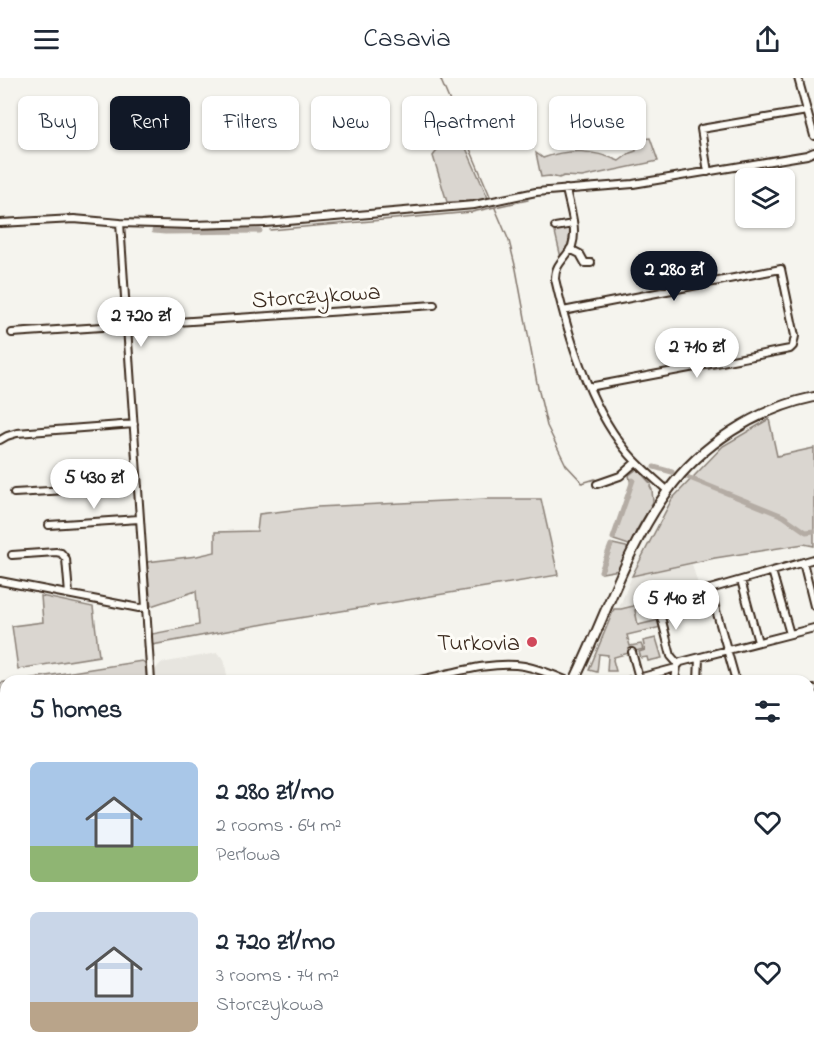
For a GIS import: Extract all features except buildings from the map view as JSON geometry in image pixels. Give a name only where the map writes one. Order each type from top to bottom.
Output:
[{"type":"main road","points":[[577,675],[641,534],[668,491],[702,453],[738,427],[776,408],[814,397]]},
{"type":"street","points":[[798,78],[814,136]]},
{"type":"street","points":[[708,172],[701,129],[807,111]]},
{"type":"street","points":[[0,223],[74,219],[192,225],[289,222],[474,205],[536,192],[633,184],[814,152]]},
{"type":"street","points":[[755,164],[756,168]]},
{"type":"street","points":[[566,189],[574,234],[570,249],[555,272],[555,279],[576,356],[610,429],[636,462],[668,491]]},
{"type":"street","points":[[120,223],[151,675]]},
{"type":"street","points":[[555,227],[573,224]]},
{"type":"street","points":[[570,249],[580,254],[585,263],[591,263]]},
{"type":"street","points":[[563,311],[781,269],[795,336],[795,342],[790,349],[590,387]]},
{"type":"street","name":"Storczykowa","points":[[12,333],[434,305]]},
{"type":"street","points":[[0,440],[17,433],[134,424]]},
{"type":"street","points":[[597,484],[620,476],[636,462]]},
{"type":"street","points":[[14,493],[138,486]]},
{"type":"street","points":[[49,525],[140,519]]},
{"type":"street","points":[[12,555],[61,553],[66,559],[69,594]]},
{"type":"street","points":[[679,596],[814,559]]},
{"type":"street","points":[[803,562],[814,606]]},
{"type":"street","points":[[772,571],[790,634]]},
{"type":"street","points":[[741,580],[758,642]]},
{"type":"street","points":[[0,581],[146,610]]},
{"type":"street","points":[[710,589],[734,675]]},
{"type":"street","points":[[659,609],[671,656],[677,666],[676,675]]},
{"type":"street","points":[[648,675],[699,658],[814,628]]},
{"type":"street","points":[[632,652],[638,675]]},
{"type":"street","points":[[698,675],[699,658]]},
{"type":"street","points":[[444,675],[479,668],[517,665],[552,675]]},
{"type":"shaded area","points":[[650,138],[658,161],[582,177],[541,177],[536,153],[543,158],[563,153],[581,152],[600,154],[619,161],[636,150],[646,150],[646,139]]},
{"type":"shaded area","points":[[438,150],[467,150],[488,198],[447,202],[433,156]]},
{"type":"shaded area","points":[[570,226],[566,251],[561,258],[554,228]]},
{"type":"shaded area","points":[[769,419],[777,456],[814,448],[814,546],[804,544],[715,558],[632,576],[672,499],[723,446]]},
{"type":"shaded area","points":[[637,469],[651,484],[653,502],[629,545],[614,540],[631,485],[629,475]]},
{"type":"shaded area","points":[[486,499],[541,499],[558,575],[152,645],[152,634],[199,625],[196,591],[151,606],[147,562],[215,552],[215,532],[257,531],[259,514],[317,507]]},
{"type":"shaded area","points":[[613,544],[626,547],[627,552],[619,570],[602,573]]},
{"type":"shaded area","points":[[692,564],[699,588],[675,594],[676,601],[657,605],[654,600],[619,608],[632,576]]},
{"type":"shaded area","points":[[41,596],[93,607],[99,656],[18,669],[12,626],[43,622]]},
{"type":"shaded area","points":[[654,601],[655,605],[635,610],[638,625],[659,620],[661,627],[627,635],[630,646],[641,644],[643,649],[614,657],[616,671],[607,671],[608,655],[599,654],[597,672],[589,670],[614,609]]},
{"type":"shaded area","points":[[656,638],[662,658],[648,661],[647,657],[641,658],[639,652],[645,650],[643,641]]},
{"type":"shaded area","points":[[217,653],[224,659],[227,675],[153,675],[153,672],[161,663]]},
{"type":"shaded area","points":[[142,661],[145,663],[146,675],[52,675]]},
{"type":"waterway","points":[[440,78],[490,196]]},
{"type":"waterway","points":[[270,230],[472,212],[528,200]]},
{"type":"waterway","points":[[495,208],[509,241],[516,269],[547,426],[566,465],[582,483],[595,479]]},
{"type":"waterway","points":[[154,231],[260,231]]},
{"type":"waterway","points":[[654,467],[672,472]]},
{"type":"waterway","points":[[687,477],[783,516],[806,532],[814,531]]},
{"type":"waterway","points":[[613,538],[633,480]]},
{"type":"waterway","points":[[601,571],[611,545]]},
{"type":"place","name":"Turkovia","points":[[532,642]]}]
